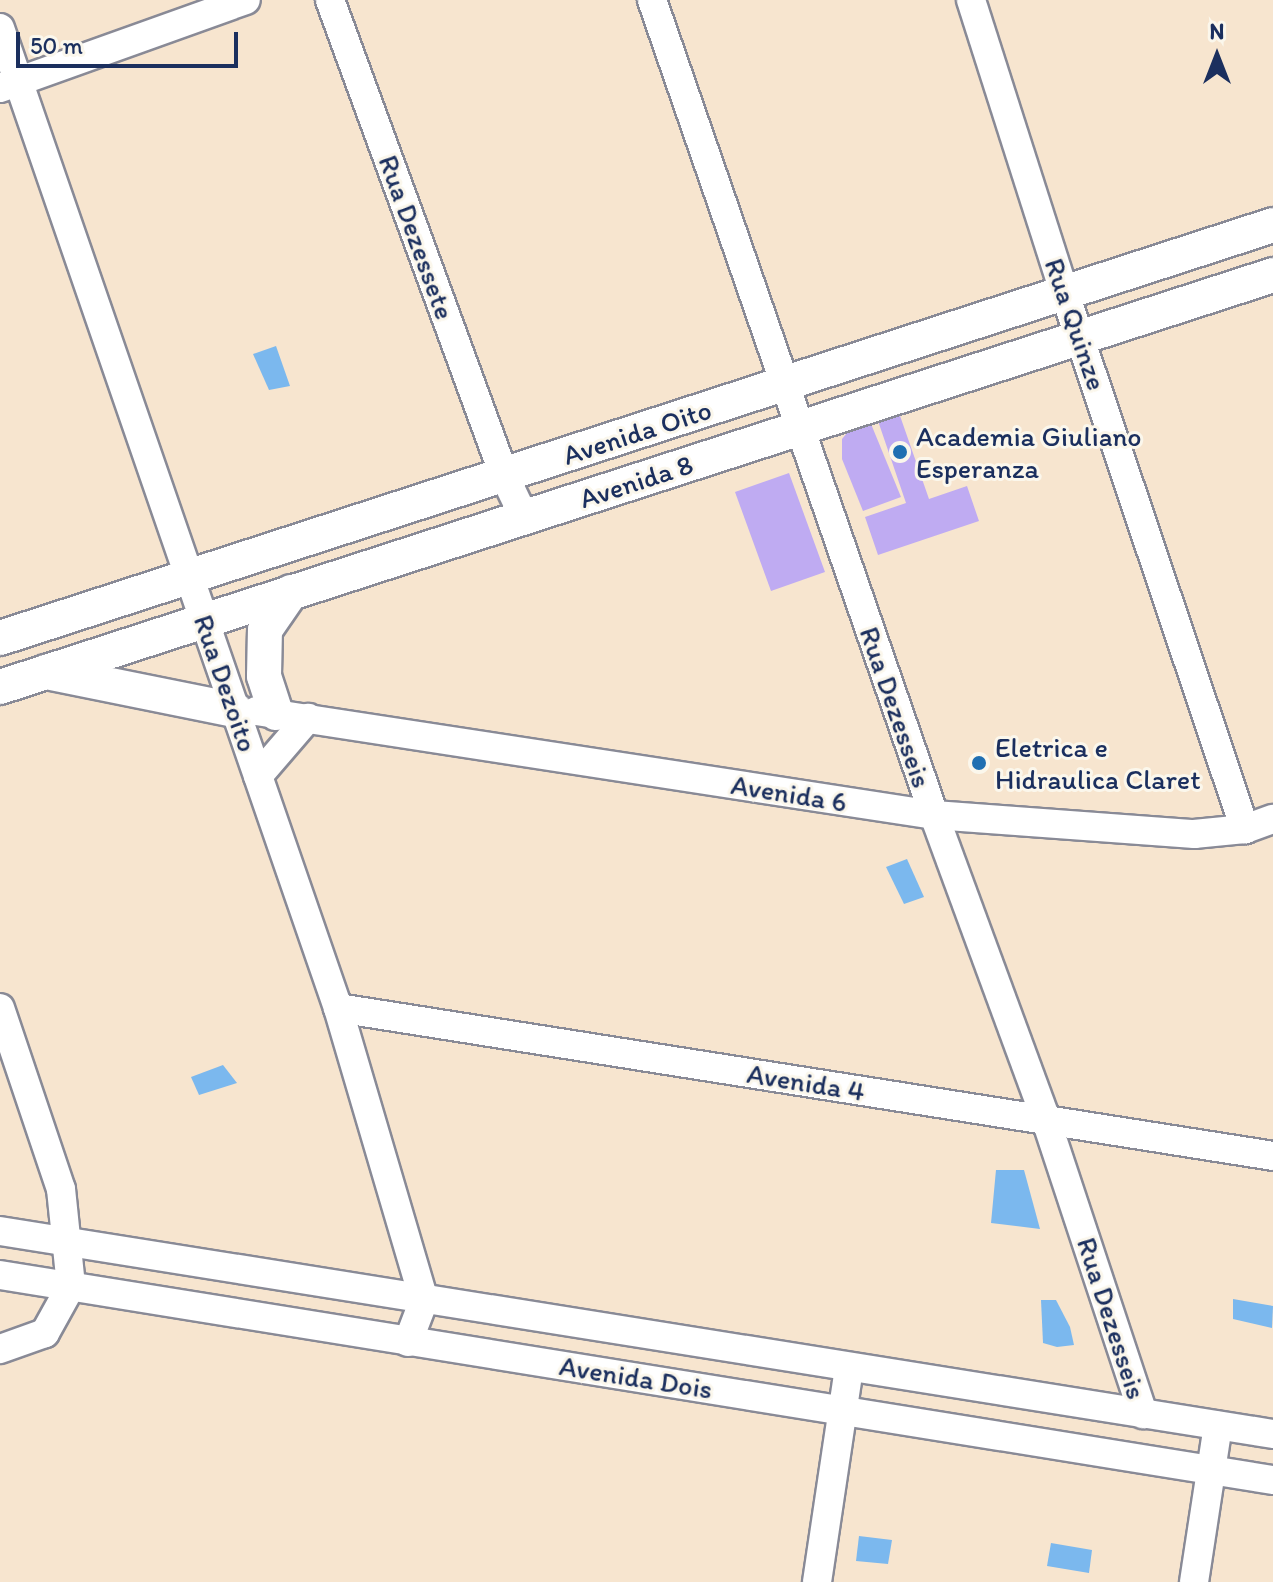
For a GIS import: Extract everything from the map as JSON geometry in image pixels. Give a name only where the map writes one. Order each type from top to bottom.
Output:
[{"type":"street","points":[[10,84],[246,0]]},
{"type":"street","name":"Rua Dezessete","points":[[330,0],[504,475],[524,517]]},
{"type":"street","name":"Rua Dezesseis","points":[[652,0],[934,815],[1046,1120],[1143,1414]]},
{"type":"street","name":"Rua Quinze","points":[[971,0],[1064,291],[1245,829]]},
{"type":"street","name":"Rua Dezoito","points":[[0,28],[10,84],[191,577],[338,1008],[424,1300]]},
{"type":"street","name":"Avenida Oito","points":[[0,638],[1273,225]]},
{"type":"street","name":"Avenida 8","points":[[0,687],[1273,275]]},
{"type":"street","points":[[258,776],[283,743],[292,716],[264,676],[265,630],[291,592]]},
{"type":"street","points":[[45,672],[235,710]]},
{"type":"street","name":"Avenida 6","points":[[235,710],[292,716],[934,815],[1194,834],[1245,829],[1273,819]]},
{"type":"street","points":[[0,1008],[61,1189],[71,1286],[45,1333],[0,1349]]},
{"type":"street","name":"Avenida 4","points":[[338,1008],[1273,1156]]},
{"type":"street","name":"Avenida Dois","points":[[0,1231],[1273,1434]]},
{"type":"street","name":"Avenida Dois","points":[[0,1275],[408,1342],[440,1343],[1273,1480]]},
{"type":"street","points":[[408,1342],[424,1300]]},
{"type":"street","points":[[465,1349],[473,1307]]},
{"type":"street","points":[[817,1582],[849,1368]]},
{"type":"street","points":[[1194,1582],[1218,1426]]},
{"type":"water","points":[[276,346],[290,386],[269,390],[253,354]]},
{"type":"water","points":[[907,859],[924,897],[904,904],[886,867]]},
{"type":"water","points":[[223,1065],[237,1083],[199,1095],[191,1077]]},
{"type":"water","points":[[996,1170],[1024,1170],[1040,1229],[991,1223]]},
{"type":"water","points":[[1233,1299],[1273,1306],[1272,1328],[1233,1319]]},
{"type":"water","points":[[1041,1300],[1056,1300],[1070,1327],[1074,1345],[1057,1347],[1043,1343]]},
{"type":"water","points":[[859,1536],[892,1540],[888,1564],[856,1561]]},
{"type":"water","points":[[1051,1543],[1092,1550],[1089,1573],[1047,1566]]},
{"type":"building","name":"Academia Giuliano Esperanza","points":[[898,410],[929,499],[967,486],[979,521],[878,555],[865,517],[906,503],[877,418]]},
{"type":"building","points":[[869,419],[901,497],[863,511],[842,459],[842,439],[857,421]]},
{"type":"building","points":[[789,473],[825,572],[771,591],[735,492]]},
{"type":"place","name":"Academia Giuliano Esperanza","points":[[900,452]]},
{"type":"place","name":"Eletrica e Hidraulica Claret","points":[[979,763]]}]
